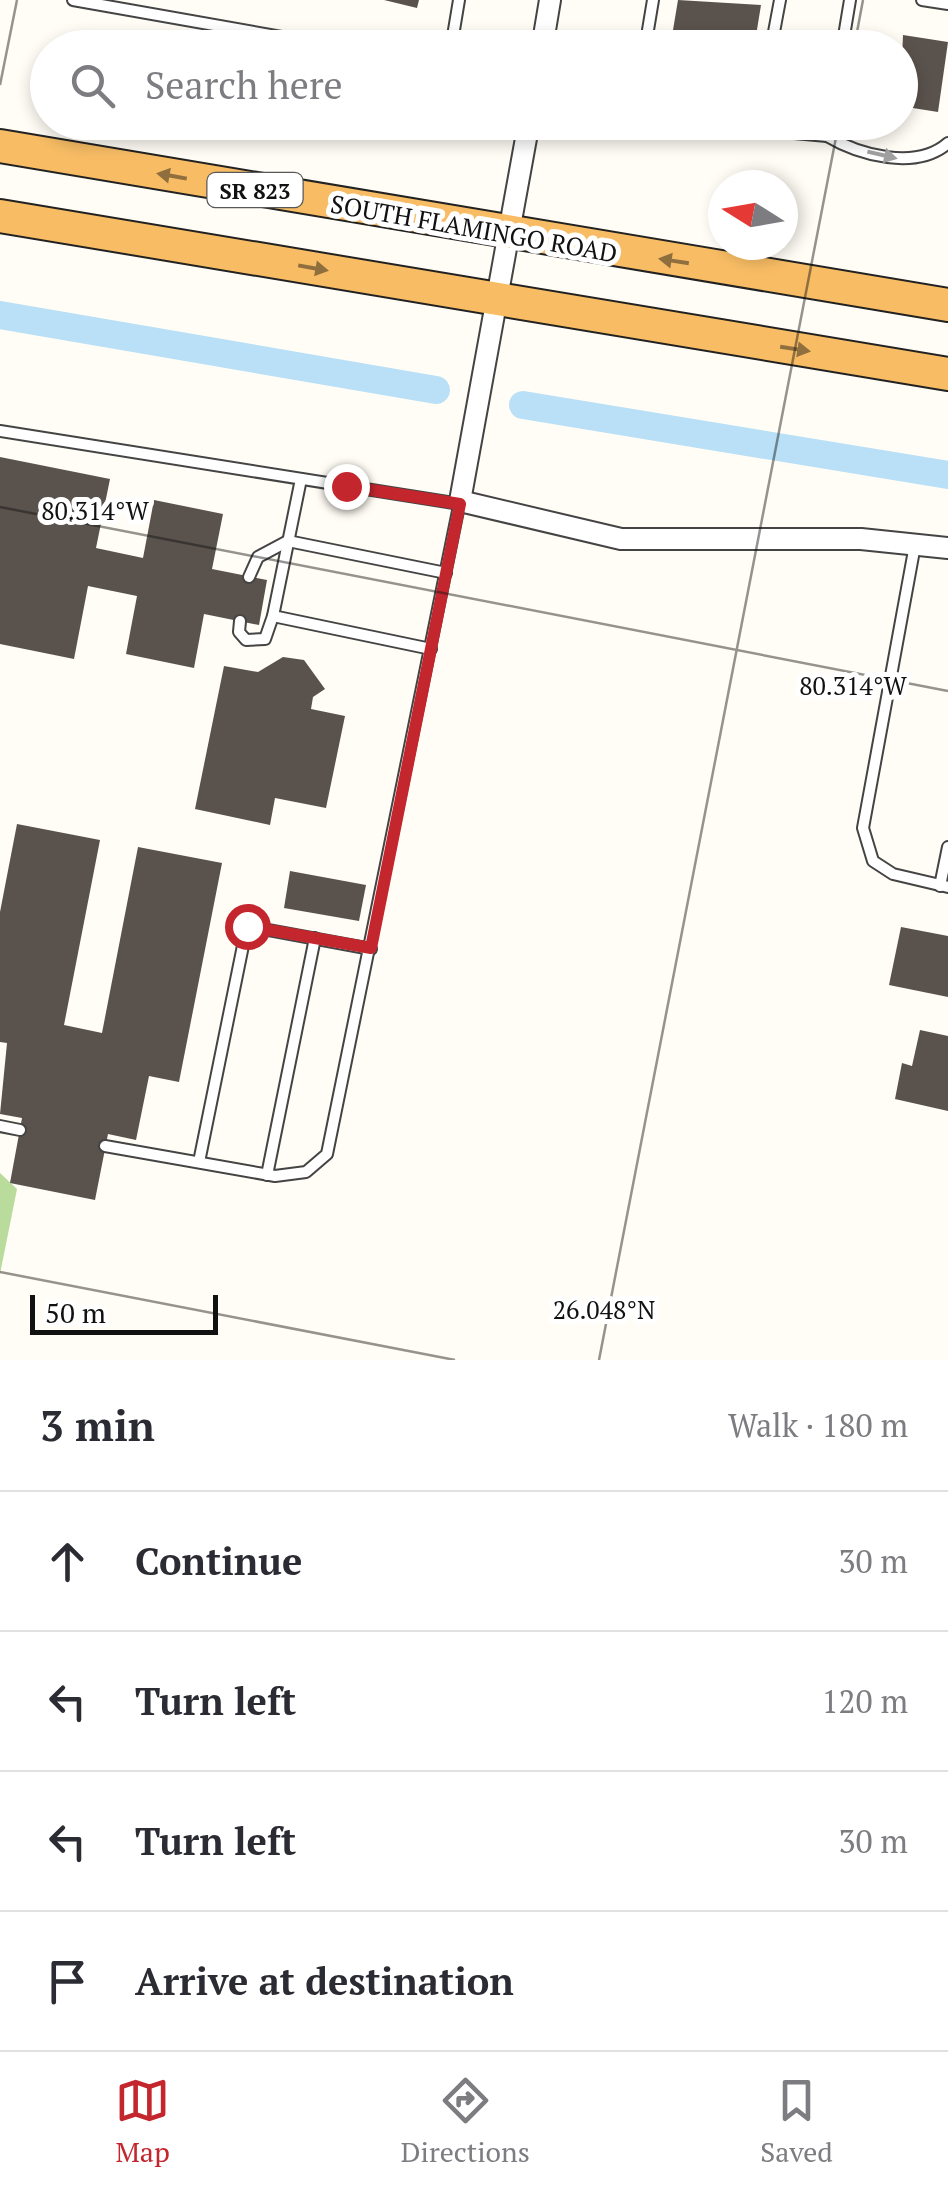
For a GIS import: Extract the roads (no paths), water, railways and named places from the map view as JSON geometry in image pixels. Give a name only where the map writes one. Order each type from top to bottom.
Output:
[{"type":"highway","name":"SOUTH FLAMINGO ROAD","points":[[0,146],[510,235],[948,305]]},
{"type":"highway","points":[[0,216],[948,374]]},
{"type":"street","points":[[545,30],[550,0]]},
{"type":"street","points":[[526,140],[500,300],[460,503],[621,540],[861,540],[948,548]]},
{"type":"lane","points":[[73,0],[242,30]]},
{"type":"lane","points":[[454,30],[460,0]]},
{"type":"lane","points":[[649,30],[654,0]]},
{"type":"lane","points":[[774,30],[780,0]]},
{"type":"lane","points":[[845,30],[850,0]]},
{"type":"lane","points":[[922,0],[948,4]]},
{"type":"lane","points":[[833,140],[846,147],[900,159],[929,154],[948,143]]},
{"type":"lane","points":[[0,431],[460,503],[327,1154],[306,1172],[268,1175],[105,1146]]},
{"type":"lane","points":[[240,622],[239,632],[246,640],[265,639],[301,479]]},
{"type":"lane","points":[[249,576],[258,556],[288,540],[446,573]]},
{"type":"lane","points":[[915,544],[862,828],[873,862],[893,874],[944,886],[948,847]]},
{"type":"lane","points":[[273,616],[431,649]]},
{"type":"lane","points":[[199,1162],[247,926],[371,948]]},
{"type":"lane","points":[[268,1175],[315,938]]},
{"type":"lane","points":[[0,1126],[20,1130]]},
{"type":"waterway","points":[[0,315],[436,390]]},
{"type":"waterway","points":[[523,405],[948,475]]}]
